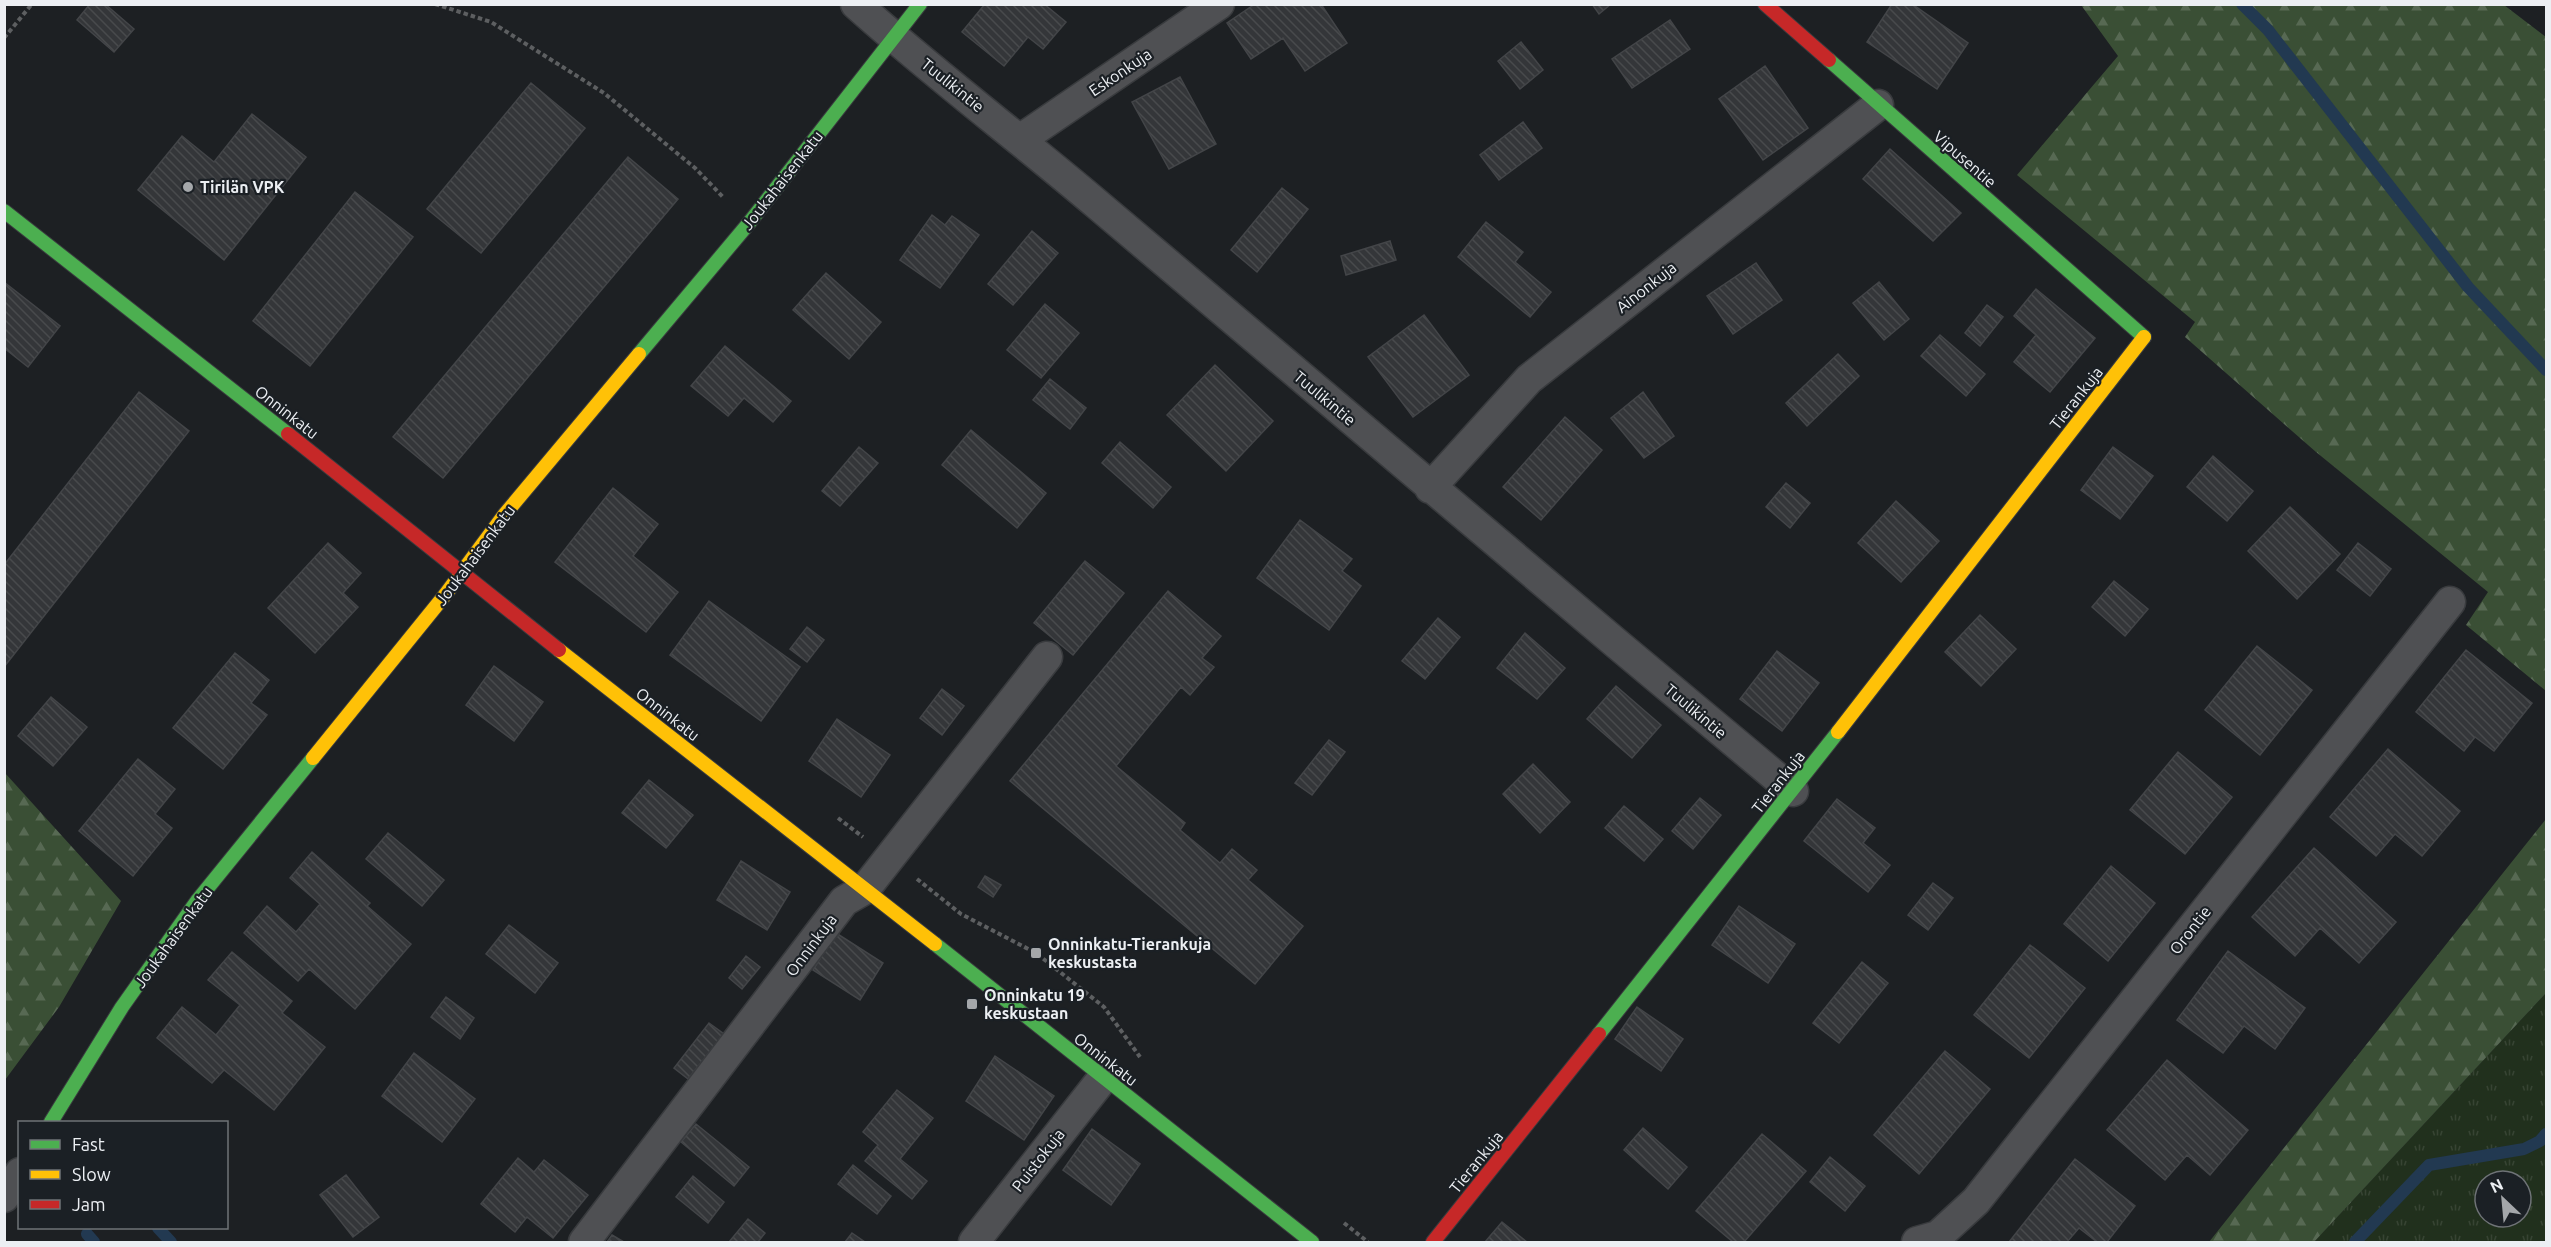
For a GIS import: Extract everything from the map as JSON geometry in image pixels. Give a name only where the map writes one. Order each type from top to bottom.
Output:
[{"type":"street","name":"Tuulikintie","points":[[856,4],[893,38],[1021,139],[1431,488],[1793,791]]},
{"type":"street","name":"Joukahaisenkatu","points":[[52,1121],[122,1007],[197,902],[461,574],[505,514],[749,223],[920,4]]},
{"type":"street","name":"Eskonkuja","points":[[1021,139],[1219,4]]},
{"type":"street","name":"Vipusentie","points":[[1765,4],[2144,337]]},
{"type":"street","name":"Ainonkuja","points":[[1431,488],[1529,379],[1878,105]]},
{"type":"street","name":"Onninkatu","points":[[4,211],[420,538],[461,574],[865,889],[1311,1242]]},
{"type":"street","name":"Tierankuja","points":[[1433,1242],[1793,791],[2144,337]]},
{"type":"street","name":"Orontie","points":[[1917,1242],[1938,1236],[1976,1201],[2450,602]]},
{"type":"street","name":"Onninkuja","points":[[584,1242],[844,902],[865,889],[1047,657]]},
{"type":"street","name":"Puistokuja","points":[[974,1242],[1103,1078]]},
{"type":"street","points":[[4,1197],[18,1176]]},
{"type":"path","points":[[4,38],[32,4]]},
{"type":"path","points":[[435,4],[491,22],[604,93],[695,168],[749,223]]},
{"type":"path","points":[[833,814],[962,914],[1036,953],[1104,1007],[1140,1056],[1149,1064]]},
{"type":"path","points":[[1341,1220],[1368,1242]]},
{"type":"green space","points":[[2081,5],[2504,5],[2546,37],[2546,691],[2466,625],[2488,592],[2316,452],[2185,337],[2195,322],[2017,175],[2118,56]]},
{"type":"green space","points":[[5,773],[121,901],[59,1007],[5,1080]]},
{"type":"green space","points":[[2546,819],[2546,993],[2314,1242],[2209,1242]]},
{"type":"green space","points":[[2546,993],[2546,1242],[2314,1242]]},
{"type":"building","points":[[90,4],[105,4],[134,29],[114,52],[77,20]]},
{"type":"building","points":[[985,4],[1044,4],[1066,22],[1043,49],[1028,37],[1004,66],[962,32]]},
{"type":"building","points":[[1255,4],[1294,6],[1321,4],[1347,43],[1305,71],[1283,38],[1251,59],[1227,23]]},
{"type":"building","points":[[1592,4],[1611,4],[1599,14]]},
{"type":"building","points":[[1892,4],[1912,4],[1968,43],[1937,89],[1867,42]]},
{"type":"building","points":[[1670,20],[1690,49],[1632,88],[1612,59]]},
{"type":"building","points":[[1521,42],[1543,70],[1520,89],[1498,61]]},
{"type":"building","points":[[1765,66],[1808,128],[1763,160],[1719,99]]},
{"type":"building","points":[[1180,77],[1216,144],[1169,169],[1132,102]]},
{"type":"building","points":[[531,83],[585,128],[481,253],[427,209]]},
{"type":"building","points":[[252,114],[306,157],[224,260],[138,190],[182,136],[214,162]]},
{"type":"building","points":[[1523,122],[1542,148],[1499,180],[1480,155]]},
{"type":"building","points":[[1890,149],[1961,213],[1933,241],[1863,179]]},
{"type":"building","points":[[628,157],[678,199],[443,478],[393,437]]},
{"type":"building","points":[[1282,188],[1308,209],[1257,272],[1231,250]]},
{"type":"building","points":[[355,192],[413,237],[310,366],[253,321]]},
{"type":"building","points":[[932,215],[945,225],[952,216],[979,235],[940,288],[900,260]]},
{"type":"building","points":[[1486,222],[1523,252],[1515,262],[1551,292],[1530,317],[1458,257]]},
{"type":"building","points":[[1032,231],[1058,253],[1013,305],[988,284]]},
{"type":"building","points":[[1390,241],[1396,260],[1346,275],[1341,256]]},
{"type":"building","points":[[1756,263],[1782,300],[1733,334],[1707,296]]},
{"type":"building","points":[[826,273],[881,322],[849,359],[793,310]]},
{"type":"building","points":[[4,282],[60,326],[28,367],[4,348]]},
{"type":"building","points":[[1879,282],[1909,319],[1884,340],[1853,303]]},
{"type":"building","points":[[2036,289],[2095,338],[2050,392],[2014,362],[2036,335],[2014,316]]},
{"type":"building","points":[[1045,304],[1079,333],[1041,378],[1007,350]]},
{"type":"building","points":[[1987,305],[2003,317],[1980,346],[1965,333]]},
{"type":"building","points":[[1424,315],[1469,375],[1413,417],[1368,357]]},
{"type":"building","points":[[1940,335],[1985,374],[1966,396],[1921,356]]},
{"type":"building","points":[[725,346],[791,401],[773,422],[744,398],[728,416],[691,386]]},
{"type":"building","points":[[1838,354],[1859,376],[1807,426],[1786,403]]},
{"type":"building","points":[[1215,365],[1273,421],[1226,471],[1167,415]]},
{"type":"building","points":[[1050,379],[1086,408],[1070,429],[1033,400]]},
{"type":"building","points":[[139,392],[189,431],[4,667],[4,565]]},
{"type":"building","points":[[1643,392],[1674,436],[1644,458],[1611,418]]},
{"type":"building","points":[[1565,417],[1602,450],[1541,520],[1503,487]]},
{"type":"building","points":[[971,430],[1046,493],[1017,528],[942,465]]},
{"type":"building","points":[[1120,442],[1171,487],[1153,508],[1102,463]]},
{"type":"building","points":[[859,447],[878,463],[840,506],[822,491]]},
{"type":"building","points":[[2113,447],[2153,476],[2120,519],[2081,490]]},
{"type":"building","points":[[2213,456],[2253,491],[2227,521],[2187,487]]},
{"type":"building","points":[[1786,483],[1810,503],[1790,528],[1766,507]]},
{"type":"building","points":[[613,488],[658,524],[633,556],[678,592],[646,632],[555,562]]},
{"type":"building","points":[[1896,501],[1939,541],[1901,582],[1858,543]]},
{"type":"building","points":[[2290,507],[2340,554],[2297,599],[2248,551]]},
{"type":"building","points":[[1300,520],[1352,559],[1342,571],[1361,586],[1329,630],[1257,578]]},
{"type":"building","points":[[328,543],[361,573],[343,593],[358,607],[315,653],[268,608]]},
{"type":"building","points":[[2358,543],[2391,569],[2370,596],[2337,570]]},
{"type":"building","points":[[1085,561],[1124,593],[1073,655],[1034,623]]},
{"type":"building","points":[[2114,581],[2148,609],[2125,636],[2092,607]]},
{"type":"building","points":[[1168,591],[1221,636],[1202,658],[1214,667],[1190,695],[1181,687],[1116,766],[1185,823],[1180,830],[1220,863],[1232,849],[1257,870],[1248,880],[1303,926],[1255,984],[1010,781]]},
{"type":"building","points":[[709,601],[800,667],[761,721],[670,655]]},
{"type":"building","points":[[1980,615],[2016,649],[1981,686],[1945,652]]},
{"type":"building","points":[[1438,618],[1460,637],[1425,679],[1402,661]]},
{"type":"building","points":[[807,627],[824,640],[807,662],[790,649]]},
{"type":"building","points":[[1525,633],[1565,668],[1537,699],[1497,668]]},
{"type":"building","points":[[2257,646],[2312,690],[2260,755],[2205,710]]},
{"type":"building","points":[[2466,650],[2532,703],[2494,751],[2475,737],[2464,751],[2416,712]]},
{"type":"building","points":[[1777,651],[1819,683],[1782,731],[1740,699]]},
{"type":"building","points":[[235,653],[269,680],[251,703],[267,715],[223,769],[173,728]]},
{"type":"building","points":[[494,666],[543,702],[514,741],[466,705]]},
{"type":"building","points":[[1616,686],[1661,725],[1632,758],[1587,719]]},
{"type":"building","points":[[942,689],[964,706],[942,735],[920,718]]},
{"type":"building","points":[[51,697],[87,727],[53,766],[18,736]]},
{"type":"building","points":[[837,719],[890,755],[861,797],[809,761]]},
{"type":"building","points":[[1329,740],[1345,752],[1312,795],[1295,783]]},
{"type":"building","points":[[2388,749],[2460,811],[2422,856],[2395,834],[2376,856],[2330,817]]},
{"type":"building","points":[[2178,752],[2232,797],[2185,854],[2130,810]]},
{"type":"building","points":[[138,759],[175,789],[155,814],[172,828],[133,876],[79,831]]},
{"type":"building","points":[[1533,764],[1570,802],[1540,833],[1503,794]]},
{"type":"building","points":[[649,780],[693,815],[666,848],[622,813]]},
{"type":"building","points":[[1700,798],[1721,815],[1693,849],[1672,831]]},
{"type":"building","points":[[1837,799],[1875,828],[1863,843],[1890,865],[1868,892],[1804,841]]},
{"type":"building","points":[[1624,806],[1663,839],[1644,861],[1605,828]]},
{"type":"building","points":[[388,833],[444,880],[422,906],[366,859]]},
{"type":"building","points":[[2314,848],[2396,922],[2359,963],[2320,928],[2295,956],[2252,917]]},
{"type":"building","points":[[312,852],[370,903],[367,906],[411,944],[355,1009],[309,969],[298,981],[244,933],[267,906],[296,932],[320,904],[290,878]]},
{"type":"building","points":[[741,861],[790,892],[767,930],[717,900]]},
{"type":"building","points":[[2111,866],[2155,903],[2108,961],[2064,924]]},
{"type":"building","points":[[985,876],[1001,885],[993,897],[978,887]]},
{"type":"building","points":[[1933,883],[1953,898],[1928,930],[1908,915]]},
{"type":"building","points":[[1739,906],[1795,944],[1768,983],[1712,945]]},
{"type":"building","points":[[509,925],[558,963],[535,993],[486,954]]},
{"type":"building","points":[[836,933],[883,963],[860,1000],[813,970]]},
{"type":"building","points":[[2030,945],[2085,988],[2029,1058],[1974,1015]]},
{"type":"building","points":[[2228,951],[2305,1008],[2275,1049],[2244,1026],[2223,1053],[2177,1020]]},
{"type":"building","points":[[232,952],[292,1001],[282,1013],[325,1047],[274,1110],[224,1070],[212,1083],[157,1038],[182,1007],[216,1035],[240,1005],[208,980]]},
{"type":"building","points":[[746,956],[760,967],[742,989],[729,978]]},
{"type":"building","points":[[1862,962],[1888,983],[1839,1043],[1813,1023]]},
{"type":"building","points":[[446,997],[474,1018],[460,1039],[431,1017]]},
{"type":"building","points":[[1637,1007],[1683,1039],[1661,1071],[1615,1039]]},
{"type":"building","points":[[709,1023],[724,1034],[688,1079],[674,1068]]},
{"type":"building","points":[[1945,1051],[1990,1089],[1919,1174],[1874,1135]]},
{"type":"building","points":[[414,1053],[475,1099],[442,1142],[382,1096]]},
{"type":"building","points":[[995,1056],[1054,1096],[1024,1140],[966,1101]]},
{"type":"building","points":[[2167,1060],[2248,1130],[2210,1175],[2187,1155],[2165,1180],[2107,1130]]},
{"type":"building","points":[[897,1090],[933,1118],[900,1159],[927,1181],[912,1199],[865,1161],[878,1145],[863,1132]]},
{"type":"building","points":[[696,1124],[749,1167],[734,1186],[681,1142]]},
{"type":"building","points":[[1643,1128],[1687,1167],[1668,1189],[1624,1150]]},
{"type":"building","points":[[1092,1129],[1140,1164],[1111,1205],[1063,1170]]},
{"type":"building","points":[[1762,1134],[1806,1171],[1744,1242],[1733,1242],[1696,1211]]},
{"type":"building","points":[[1830,1157],[1865,1186],[1845,1211],[1810,1182]]},
{"type":"building","points":[[518,1158],[534,1172],[544,1160],[588,1195],[553,1238],[527,1217],[515,1232],[481,1204]]},
{"type":"building","points":[[2075,1159],[2135,1206],[2107,1242],[2097,1242],[2079,1228],[2067,1242],[2009,1242]]},
{"type":"building","points":[[853,1165],[891,1196],[877,1214],[838,1184]]},
{"type":"building","points":[[346,1175],[379,1217],[353,1237],[320,1195]]},
{"type":"building","points":[[693,1176],[724,1202],[708,1223],[676,1197]]},
{"type":"building","points":[[748,1219],[765,1233],[758,1242],[729,1242]]},
{"type":"building","points":[[1502,1222],[1527,1242],[1485,1242]]},
{"type":"building","points":[[852,1233],[865,1242],[845,1242]]},
{"type":"building","points":[[612,1235],[624,1242],[607,1242]]},
{"type":"waterway","points":[[2242,4],[2268,30],[2468,287],[2546,370]]},
{"type":"waterway","points":[[2355,1242],[2429,1165],[2524,1149],[2540,1141],[2546,1134]]},
{"type":"waterway","points":[[159,1229],[171,1242]]},
{"type":"waterway","points":[[87,1234],[94,1242]]},
{"type":"traffic: fast","points":[[639,354],[749,223],[920,4]]},
{"type":"traffic: fast","points":[[1829,60],[2144,337]]},
{"type":"traffic: fast","points":[[4,211],[288,434]]},
{"type":"traffic: fast","points":[[1599,1034],[1838,732]]},
{"type":"traffic: fast","points":[[52,1121],[122,1007],[197,901],[313,758]]},
{"type":"traffic: fast","points":[[935,944],[1312,1242]]},
{"type":"traffic: slow","points":[[1838,732],[2144,337]]},
{"type":"traffic: slow","points":[[313,758],[445,595],[505,514],[639,354]]},
{"type":"traffic: slow","points":[[559,650],[935,944]]},
{"type":"traffic: jam","points":[[1765,4],[1829,60]]},
{"type":"traffic: jam","points":[[288,434],[559,650]]},
{"type":"traffic: jam","points":[[1433,1242],[1599,1034]]},
{"type":"place","name":"Tirilän VPK","points":[[188,187]]},
{"type":"place","name":"Onninkatu-Tierankuja keskustasta","points":[[1036,953]]},
{"type":"place","name":"Onninkatu 19 keskustaan","points":[[972,1004]]}]
